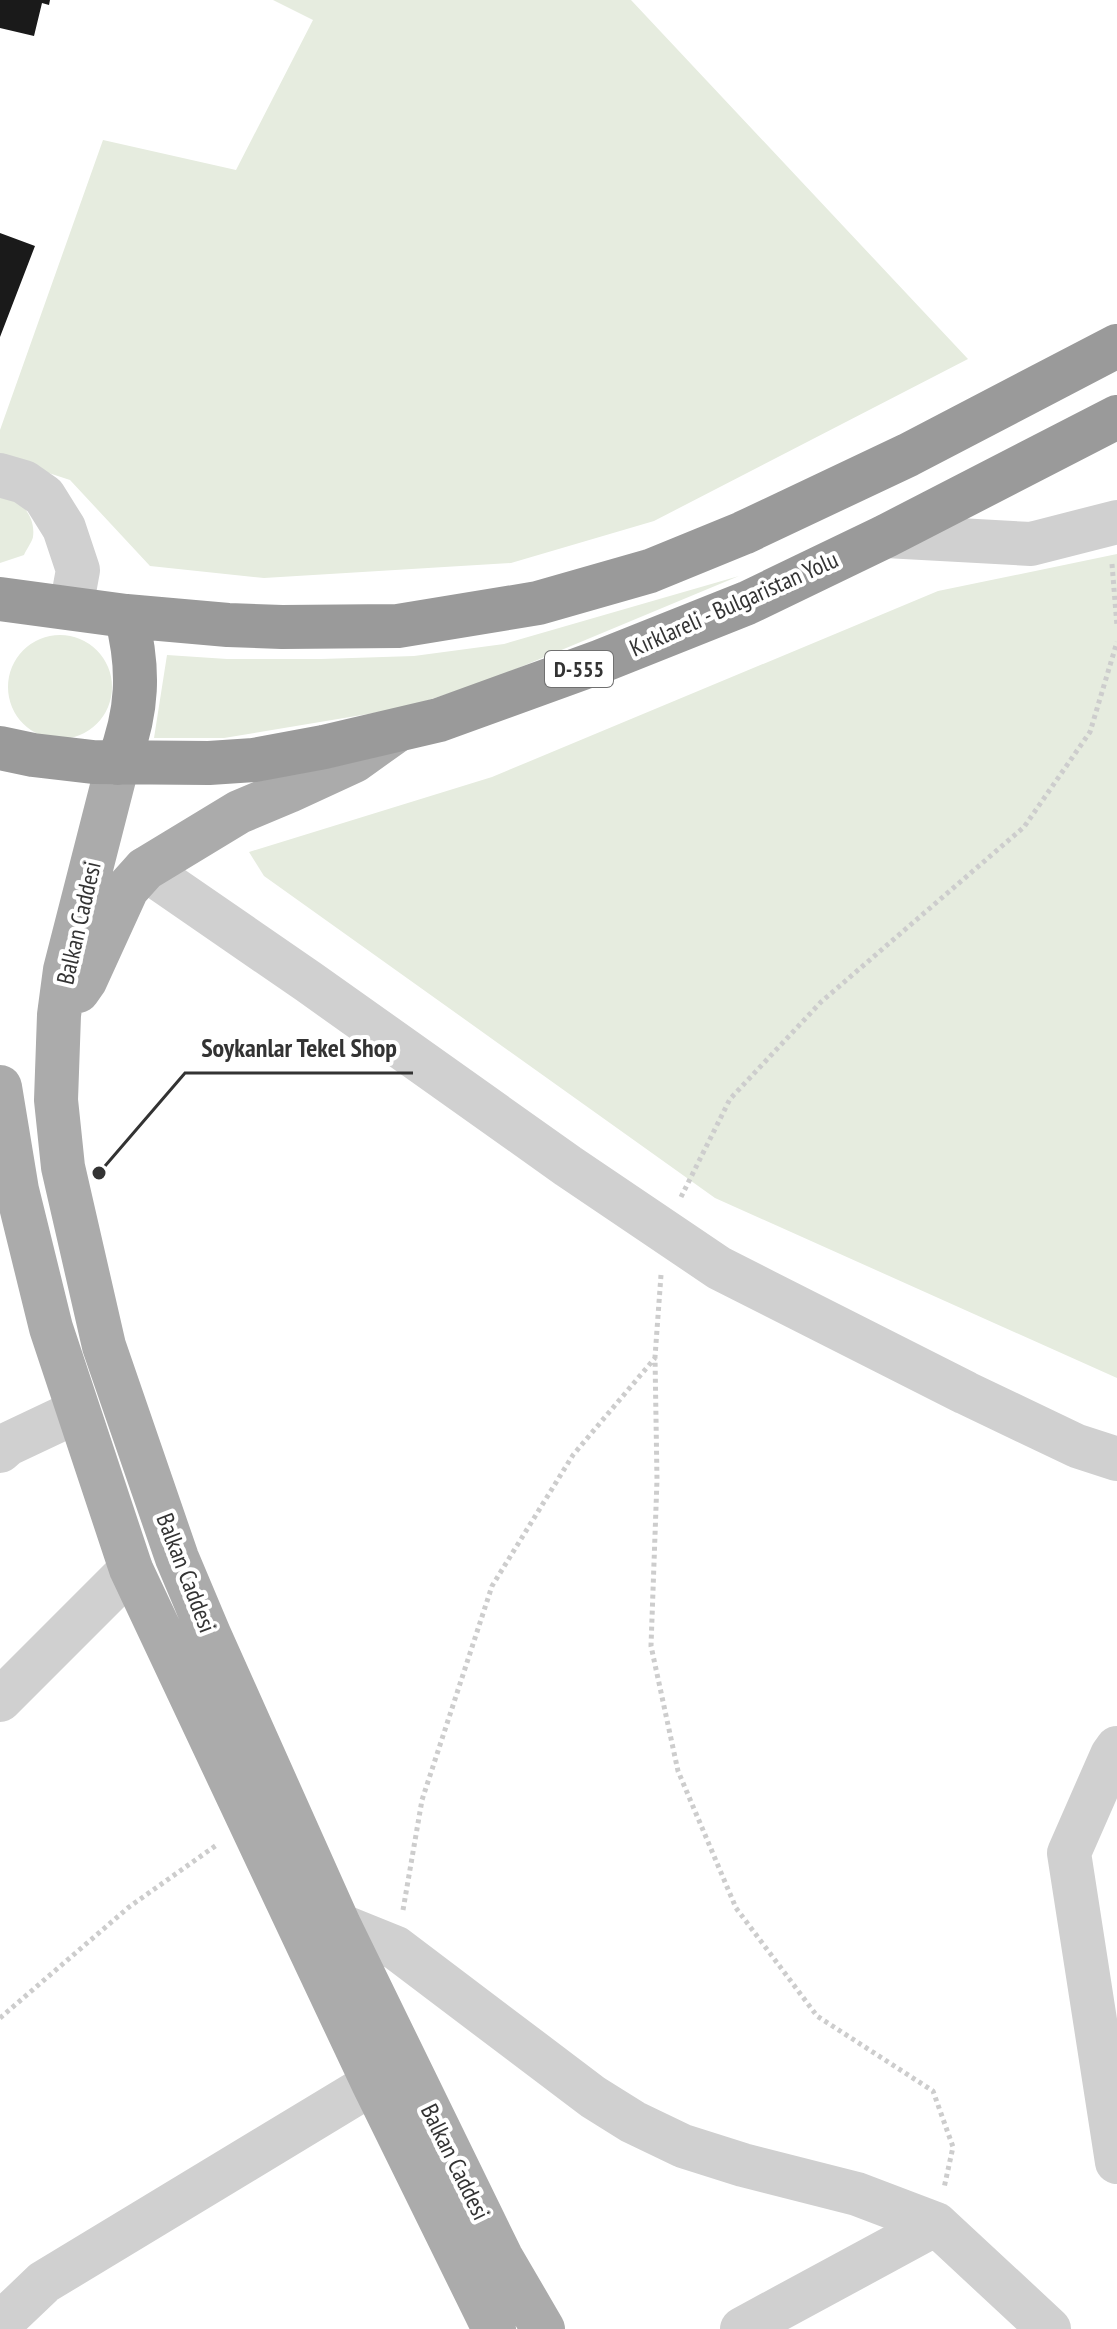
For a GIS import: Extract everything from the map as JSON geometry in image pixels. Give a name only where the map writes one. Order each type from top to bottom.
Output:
[{"type":"highway","points":[[6,607],[71,608],[228,625],[398,626],[538,603],[650,571],[743,533],[908,455],[1117,346]]},
{"type":"highway","name":"Kırklareli - Bulgaristan Yolu","points":[[0,748],[33,755],[118,763],[209,763],[254,760],[324,747],[439,720],[733,609],[886,536],[1117,417]]},
{"type":"highway","points":[[118,763],[129,734],[134,704],[133,641],[126,616]]},
{"type":"main road","points":[[59,1015],[85,981],[127,889],[145,869],[239,812],[354,761],[398,730]]},
{"type":"main road","name":"Balkan Caddesi","points":[[118,763],[65,970],[59,1015],[56,1100],[63,1167],[104,1346],[177,1558],[209,1634],[339,1925],[501,2257],[543,2329]]},
{"type":"main road","name":"Balkan Caddesi","points":[[0,1087],[17,1190],[51,1328],[131,1569],[373,2083],[494,2329]]},
{"type":"street","points":[[0,475],[24,482],[44,496],[64,528],[78,570],[71,608]]},
{"type":"street","points":[[886,536],[1031,544],[1113,523]]},
{"type":"street","points":[[145,869],[719,1268],[1077,1446],[1117,1459]]},
{"type":"street","points":[[0,1451],[8,1444],[78,1411]]},
{"type":"street","points":[[0,1700],[131,1569]]},
{"type":"street","points":[[1117,1748],[1069,1853],[1117,2162]]},
{"type":"street","points":[[339,1925],[396,1948],[593,2097],[633,2122],[683,2146],[857,2194],[936,2224],[1049,2329]]},
{"type":"street","points":[[0,2324],[44,2282],[373,2083]]},
{"type":"street","points":[[742,2329],[936,2224]]},
{"type":"path","points":[[1113,523],[1117,626]]},
{"type":"path","points":[[936,2224],[953,2147],[933,2091],[817,2016],[736,1908],[678,1771],[651,1646],[657,1480],[655,1357],[664,1231],[730,1099],[821,1002],[1024,827],[1090,732],[1117,642]]},
{"type":"path","points":[[396,1948],[422,1800],[492,1586],[573,1455],[655,1357]]},
{"type":"path","points":[[0,2018],[129,1907],[251,1820]]},
{"type":"shaded area","points":[[273,0],[631,0],[968,359],[654,521],[511,563],[264,578],[150,566],[70,480],[0,457],[0,430],[103,140],[236,170],[313,20]]},
{"type":"shaded area","points":[[0,493],[20,503],[29,515],[33,529],[24,555],[0,563]]},
{"type":"shaded area","points":[[1117,554],[1117,1378],[715,1198],[264,876],[249,852],[492,777],[938,591]]},
{"type":"shaded area","points":[[739,576],[487,681],[404,708],[224,738],[154,738],[167,655],[227,659],[414,656],[504,644]]},
{"type":"shaded area","points":[[60,635],[80,639],[97,650],[108,667],[112,687],[108,707],[97,724],[80,735],[60,739],[40,735],[23,724],[12,707],[8,687],[12,667],[23,650],[40,639]]},
{"type":"building","points":[[0,0],[50,0],[49,5],[42,3],[34,36],[0,28]]},
{"type":"building","points":[[0,233],[35,246],[0,337]]},
{"type":"place","name":"Soykanlar Tekel Shop","points":[[99,1173]]}]
